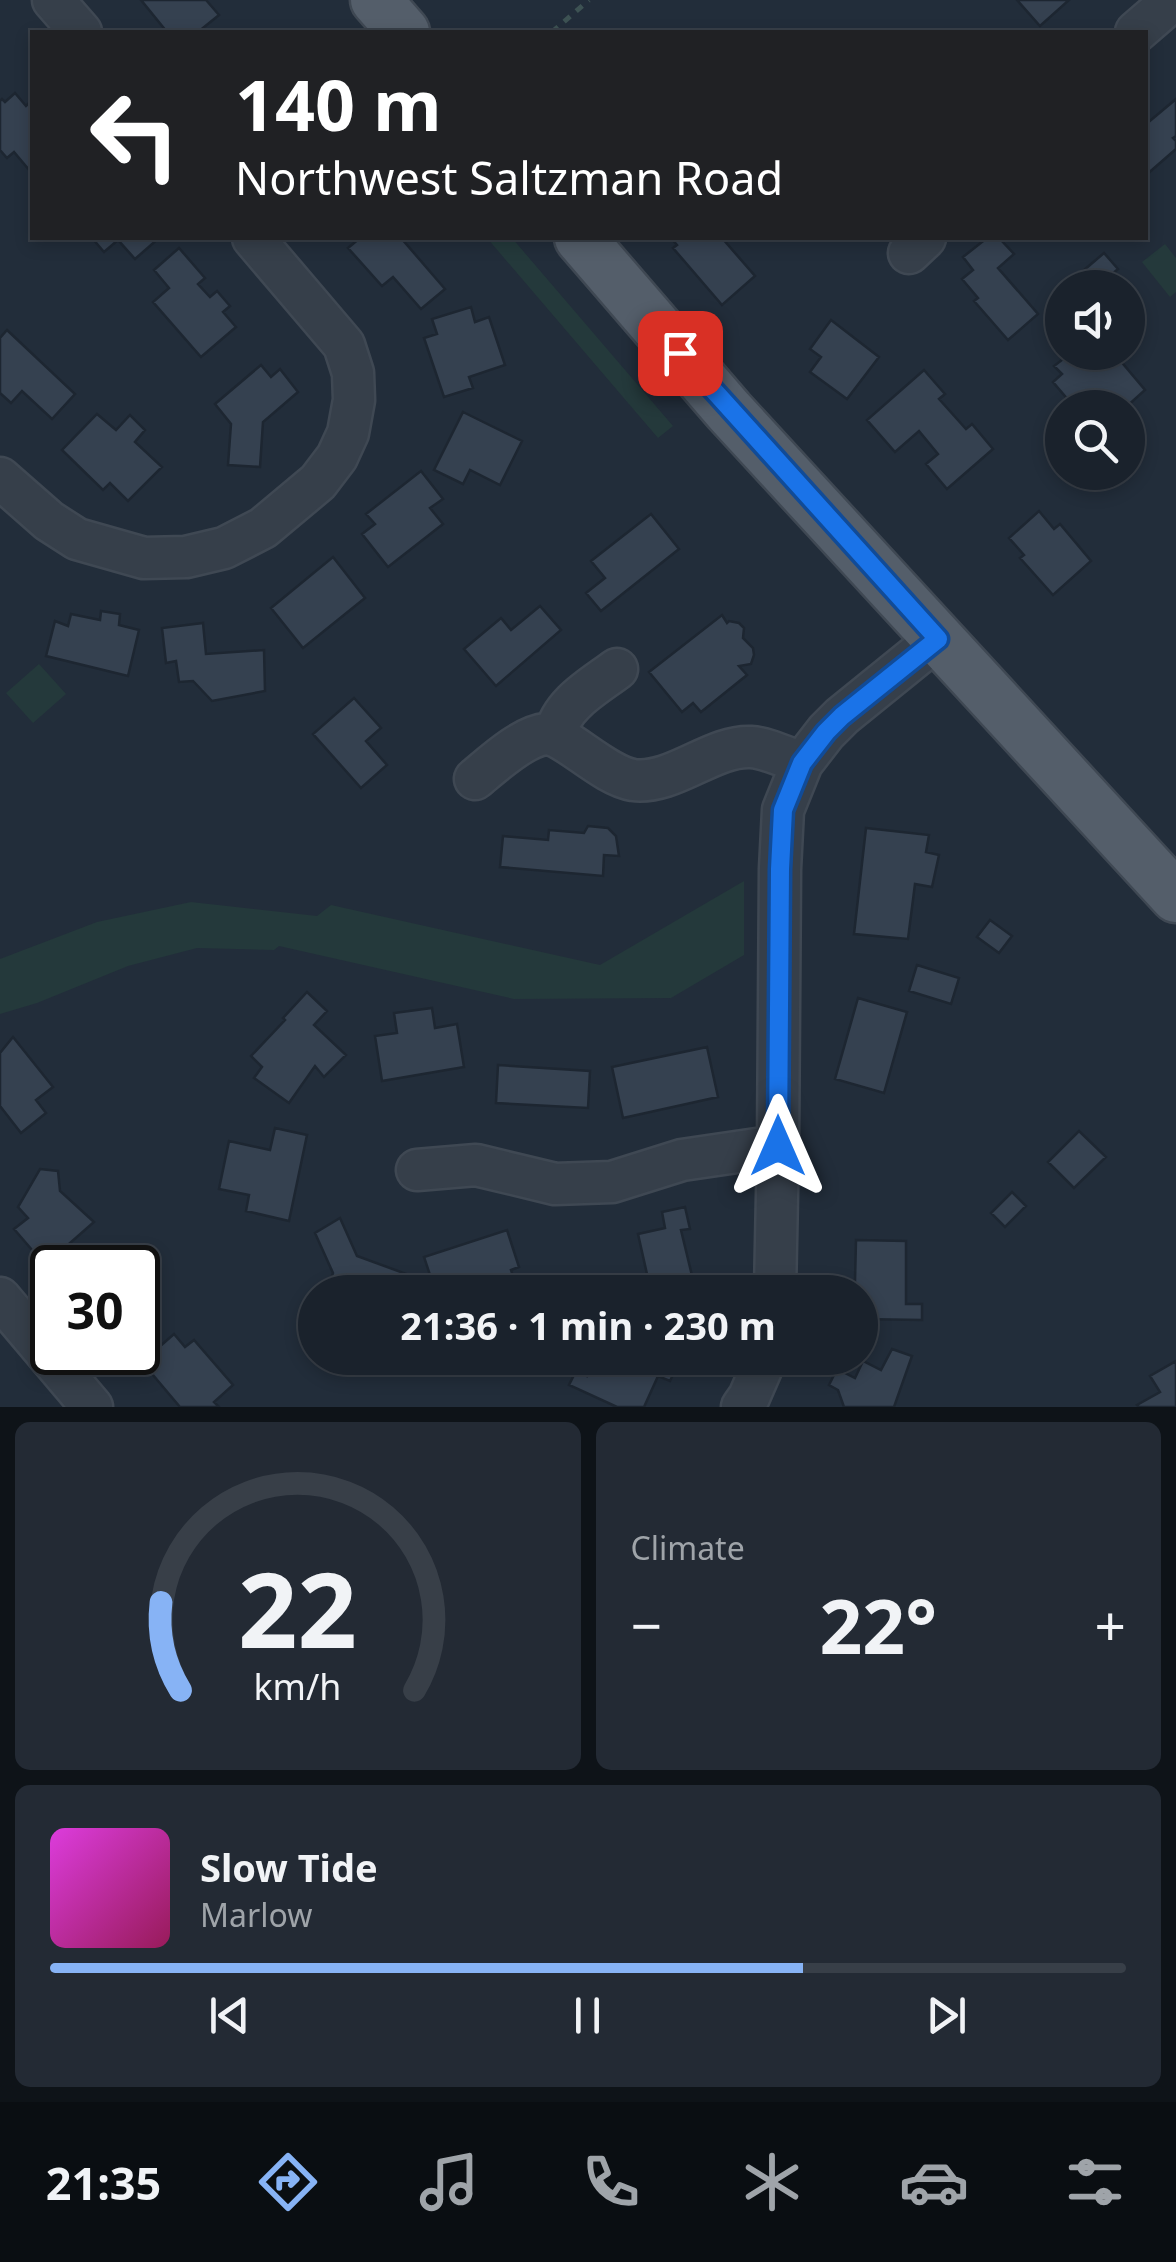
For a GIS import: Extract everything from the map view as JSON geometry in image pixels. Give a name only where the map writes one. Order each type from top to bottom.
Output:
[{"type":"main road","points":[[376,0],[402,30]]},
{"type":"main road","points":[[582,240],[730,411],[1176,897]]},
{"type":"street","points":[[53,0],[79,30]]},
{"type":"street","points":[[1138,30],[1173,0]]},
{"type":"street","points":[[0,478],[76,540],[144,558],[186,558],[224,548],[263,528],[318,482],[337,457],[348,432],[354,400],[353,373],[344,345],[255,240]]},
{"type":"street","points":[[775,1275],[783,810],[802,763],[826,732],[938,639]]},
{"type":"street","points":[[555,735],[565,710],[617,669]]},
{"type":"street","points":[[475,779],[511,750],[542,734],[555,735],[609,772],[636,780],[664,776],[726,751],[752,747],[802,763]]},
{"type":"street","points":[[417,1170],[476,1165],[555,1184],[612,1182],[682,1160],[778,1146]]},
{"type":"street","points":[[0,1298],[92,1407]]},
{"type":"street","points":[[742,1407],[759,1375]]},
{"type":"path","points":[[554,30],[589,0]]},
{"type":"green space","points":[[489,240],[514,240],[673,426],[658,438]]},
{"type":"green space","points":[[1165,244],[1176,258],[1176,292],[1170,297],[1142,262]]},
{"type":"green space","points":[[39,664],[66,694],[33,723],[6,693]]},
{"type":"green space","points":[[744,881],[744,955],[671,998],[514,999],[279,946],[274,950],[197,948],[128,966],[0,1014],[0,959],[97,922],[191,902],[317,916],[331,905],[600,965]]},
{"type":"building","points":[[141,0],[206,0],[219,15],[200,30],[165,30]]},
{"type":"building","points":[[1017,0],[1069,0],[1040,26]]},
{"type":"building","points":[[15,93],[26,106],[30,102],[30,171],[14,152],[7,158],[0,150],[0,101],[5,102]]},
{"type":"building","points":[[1176,99],[1176,149],[1148,173],[1148,122]]},
{"type":"building","points":[[94,240],[118,240],[104,252]]},
{"type":"building","points":[[118,240],[157,240],[135,259]]},
{"type":"building","points":[[358,240],[403,240],[445,289],[421,309],[393,277],[382,286],[348,248]]},
{"type":"building","points":[[673,240],[724,240],[755,276],[722,305],[673,248],[677,245]]},
{"type":"building","points":[[984,240],[1001,240],[1014,254],[998,268],[1038,314],[1008,340],[974,301],[978,298],[962,279],[973,270],[963,257]]},
{"type":"building","points":[[179,248],[205,278],[198,284],[210,297],[217,291],[230,306],[223,312],[236,327],[201,357],[153,302],[169,288],[154,270]]},
{"type":"building","points":[[1104,253],[1118,269],[1117,270],[1084,270]]},
{"type":"building","points":[[471,307],[475,322],[489,317],[505,365],[469,377],[473,388],[444,397],[424,338],[437,334],[432,319]]},
{"type":"building","points":[[831,320],[879,357],[847,399],[810,372],[821,357],[810,349]]},
{"type":"building","points":[[7,330],[75,394],[52,419],[22,391],[11,403],[0,393],[0,338]]},
{"type":"building","points":[[261,365],[271,377],[280,369],[298,392],[263,422],[260,467],[228,465],[231,424],[215,404]]},
{"type":"building","points":[[924,370],[945,394],[939,399],[966,429],[972,424],[993,449],[947,489],[926,464],[938,454],[919,431],[895,452],[867,420]]},
{"type":"building","points":[[1058,370],[1128,370],[1145,390],[1060,390],[1053,382],[1062,374]]},
{"type":"building","points":[[463,412],[522,441],[500,485],[470,470],[463,484],[434,470]]},
{"type":"building","points":[[97,414],[116,430],[130,415],[145,430],[135,442],[162,467],[128,501],[110,483],[103,490],[62,450]]},
{"type":"building","points":[[421,471],[443,499],[430,508],[443,524],[388,567],[362,534],[375,524],[366,514]]},
{"type":"building","points":[[1039,511],[1054,529],[1060,524],[1091,561],[1053,595],[1020,558],[1024,555],[1009,538]]},
{"type":"building","points":[[651,514],[679,549],[601,611],[586,593],[605,578],[591,561]]},
{"type":"building","points":[[333,557],[365,598],[303,648],[271,608]]},
{"type":"building","points":[[540,606],[561,630],[496,686],[464,649],[501,618],[511,630]]},
{"type":"building","points":[[101,611],[120,614],[119,625],[139,630],[128,676],[46,656],[55,621],[68,626],[71,614],[100,620]]},
{"type":"building","points":[[722,615],[727,623],[739,623],[744,628],[743,638],[753,648],[751,664],[739,666],[747,675],[701,712],[693,703],[682,712],[649,672]]},
{"type":"building","points":[[203,623],[206,654],[264,650],[265,691],[212,701],[193,681],[179,682],[176,661],[166,663],[162,628]]},
{"type":"building","points":[[354,698],[381,728],[366,741],[387,765],[361,788],[313,734]]},
{"type":"building","points":[[588,826],[608,828],[616,836],[619,856],[604,855],[603,876],[500,867],[503,836],[548,840],[549,830],[584,833]]},
{"type":"building","points":[[866,828],[929,835],[926,852],[939,855],[932,887],[915,884],[908,939],[854,934]]},
{"type":"building","points":[[990,920],[1012,936],[999,953],[977,937]]},
{"type":"building","points":[[917,965],[959,978],[951,1004],[909,991]]},
{"type":"building","points":[[307,992],[327,1011],[314,1025],[346,1055],[324,1077],[315,1066],[289,1103],[254,1078],[262,1067],[251,1056]]},
{"type":"building","points":[[858,998],[907,1012],[884,1093],[835,1079]]},
{"type":"building","points":[[432,1008],[435,1028],[457,1024],[464,1067],[382,1081],[375,1036],[397,1033],[394,1013]]},
{"type":"building","points":[[13,1037],[53,1087],[36,1100],[46,1113],[21,1133],[0,1106],[0,1053]]},
{"type":"building","points":[[707,1047],[718,1097],[623,1118],[612,1067]]},
{"type":"building","points":[[498,1065],[590,1071],[588,1108],[496,1103]]},
{"type":"building","points":[[275,1128],[307,1135],[289,1221],[246,1211],[249,1195],[219,1189],[229,1141],[270,1150]]},
{"type":"building","points":[[1079,1131],[1106,1157],[1074,1188],[1048,1162]]},
{"type":"building","points":[[40,1169],[58,1171],[60,1191],[94,1222],[68,1245],[30,1248],[14,1229],[28,1218],[18,1207]]},
{"type":"building","points":[[1012,1192],[1026,1206],[1005,1227],[991,1213]]},
{"type":"building","points":[[685,1207],[690,1229],[681,1230],[692,1275],[647,1275],[638,1234],[665,1228],[662,1212]]},
{"type":"building","points":[[340,1218],[357,1256],[409,1275],[332,1275],[315,1233]]},
{"type":"building","points":[[507,1230],[519,1267],[511,1270],[513,1275],[430,1275],[424,1257]]},
{"type":"building","points":[[856,1240],[906,1241],[906,1304],[922,1304],[922,1320],[878,1319],[878,1275],[855,1275]]},
{"type":"building","points":[[174,1334],[185,1347],[194,1340],[233,1385],[214,1402],[219,1407],[180,1407],[153,1375],[160,1375],[160,1346]]},
{"type":"building","points":[[892,1349],[912,1356],[894,1407],[844,1407],[838,1390],[829,1385],[834,1375],[855,1378],[878,1375],[878,1368],[881,1370]]},
{"type":"building","points":[[1176,1361],[1176,1407],[1139,1407],[1160,1392],[1150,1376]]},
{"type":"building","points":[[574,1375],[673,1375],[670,1381],[658,1376],[644,1407],[617,1407],[569,1385]]},
{"type":"route","points":[[680,353],[938,639],[826,732],[802,763],[783,810],[778,1146]]}]
